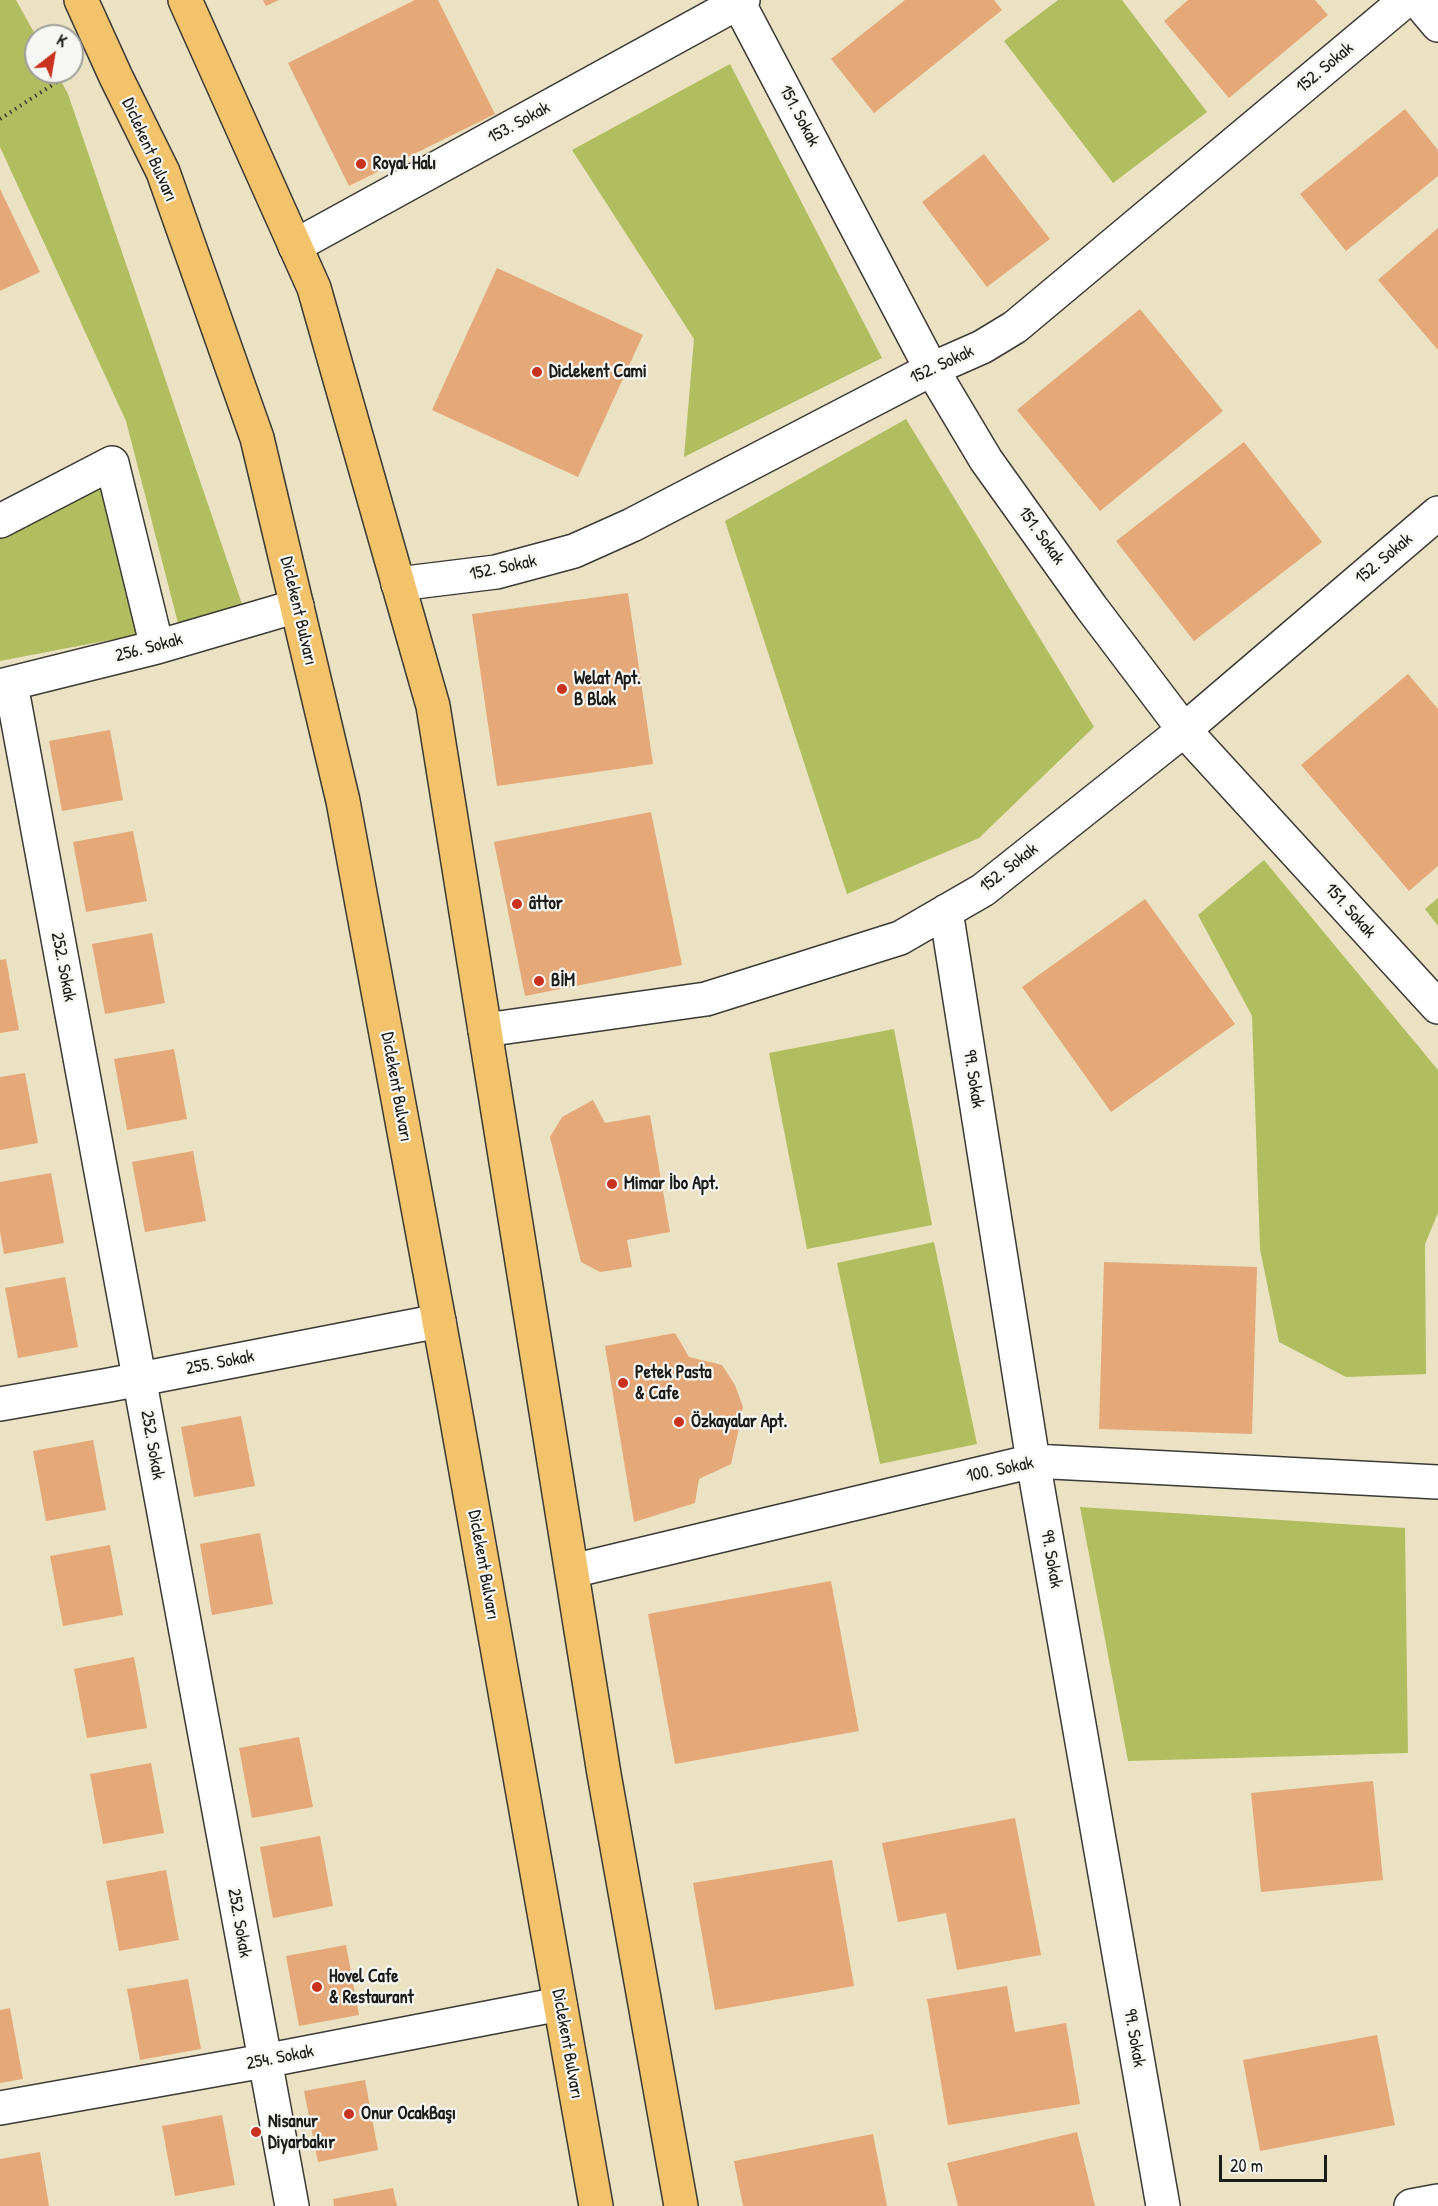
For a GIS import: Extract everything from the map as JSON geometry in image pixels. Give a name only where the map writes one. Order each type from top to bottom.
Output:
[{"type":"main road","name":"Diclekent Bulvarı","points":[[81,0],[163,172],[257,438],[343,801],[439,1321],[596,2206]]},
{"type":"main road","points":[[185,0],[314,288],[433,706],[604,1774],[681,2206]]},
{"type":"street","name":"152. Sokak","points":[[398,585],[496,572],[574,551],[632,525],[1015,327],[1406,0]]},
{"type":"street","points":[[1417,0],[1438,25]]},
{"type":"street","name":"153. Sokak","points":[[296,246],[740,1]]},
{"type":"street","name":"151. Sokak","points":[[740,1],[932,369],[986,460],[1091,607],[1184,730],[1438,1007]]},
{"type":"street","points":[[0,521],[112,463],[156,647]]},
{"type":"street","name":"152. Sokak","points":[[485,1030],[706,999],[900,938],[983,890],[1184,730],[1438,513]]},
{"type":"street","name":"256. Sokak","points":[[5,685],[156,647],[297,606]]},
{"type":"street","name":"252. Sokak","points":[[5,685],[140,1379],[292,2206]]},
{"type":"street","name":"99. Sokak","points":[[946,911],[1033,1461],[1163,2206]]},
{"type":"street","name":"255. Sokak","points":[[0,1404],[439,1321]]},
{"type":"street","name":"100. Sokak","points":[[572,1571],[1033,1461],[1438,1482]]},
{"type":"street","name":"254. Sokak","points":[[0,2108],[264,2061],[560,2004]]},
{"type":"street","points":[[1411,2206],[1438,2201]]},
{"type":"path","points":[[0,119],[54,84]]},
{"type":"green space","points":[[0,0],[16,0],[29,24],[24,24],[24,84],[63,84],[68,94],[242,604],[178,623],[126,421],[0,147]]},
{"type":"green space","points":[[1058,0],[1122,0],[1207,112],[1113,183],[1004,41]]},
{"type":"green space","points":[[730,64],[882,358],[684,457],[694,339],[572,150]]},
{"type":"green space","points":[[906,419],[1094,727],[979,838],[847,894],[725,521]]},
{"type":"green space","points":[[104,486],[141,634],[0,661],[0,539]]},
{"type":"green space","points":[[1264,860],[1438,1070],[1438,1213],[1425,1244],[1426,1374],[1346,1377],[1279,1342],[1260,1249],[1252,1016],[1198,915]]},
{"type":"green space","points":[[1438,898],[1438,926],[1425,909]]},
{"type":"green space","points":[[894,1029],[932,1225],[807,1249],[769,1053]]},
{"type":"green space","points":[[934,1242],[977,1444],[880,1464],[837,1263]]},
{"type":"green space","points":[[1080,1507],[1405,1528],[1408,1753],[1128,1761]]},
{"type":"building","points":[[263,0],[279,0],[266,6]]},
{"type":"building","points":[[415,0],[438,0],[495,114],[349,186],[288,63]]},
{"type":"building","points":[[905,0],[994,0],[1002,10],[874,113],[831,59]]},
{"type":"building","points":[[1188,0],[1315,0],[1328,15],[1229,98],[1164,21]]},
{"type":"building","points":[[1405,109],[1438,150],[1438,176],[1346,251],[1300,194]]},
{"type":"building","points":[[984,154],[1050,239],[987,287],[922,202]]},
{"type":"building","points":[[0,189],[40,272],[0,291]]},
{"type":"building","points":[[1438,228],[1438,350],[1378,280]]},
{"type":"building","name":"Diclekent Cami","points":[[497,268],[643,335],[578,477],[432,410]]},
{"type":"building","points":[[1140,309],[1223,411],[1100,511],[1017,410]]},
{"type":"building","points":[[1244,442],[1322,542],[1194,641],[1116,541]]},
{"type":"building","name":"Welat Apt. B Blok","points":[[628,593],[653,764],[497,786],[472,614]]},
{"type":"building","points":[[1408,674],[1438,709],[1438,866],[1409,891],[1301,765]]},
{"type":"building","points":[[110,730],[123,800],[62,811],[49,741]]},
{"type":"building","points":[[651,812],[682,965],[525,996],[494,842]]},
{"type":"building","points":[[133,831],[147,901],[86,912],[73,842]]},
{"type":"building","points":[[1145,899],[1235,1024],[1111,1112],[1022,987]]},
{"type":"building","points":[[152,933],[165,1003],[105,1014],[92,944]]},
{"type":"building","points":[[6,959],[19,1030],[0,1033],[0,960]]},
{"type":"building","points":[[174,1049],[187,1119],[127,1130],[114,1059]]},
{"type":"building","points":[[25,1073],[38,1143],[0,1150],[0,1077]]},
{"type":"building","name":"Mimar İbo Apt.","points":[[593,1100],[605,1123],[650,1115],[670,1232],[627,1240],[632,1267],[600,1272],[581,1262],[550,1137],[562,1117]]},
{"type":"building","points":[[193,1151],[206,1221],[145,1232],[132,1162]]},
{"type":"building","points":[[51,1173],[64,1243],[4,1254],[0,1231],[0,1182]]},
{"type":"building","points":[[1104,1262],[1257,1267],[1252,1434],[1099,1429]]},
{"type":"building","points":[[65,1277],[78,1347],[18,1358],[5,1288]]},
{"type":"building","name":"Özkayalar Apt.","points":[[675,1333],[689,1357],[722,1365],[735,1385],[743,1407],[737,1437],[731,1464],[699,1479],[695,1503],[634,1522],[605,1346]]},
{"type":"building","points":[[241,1416],[255,1486],[194,1497],[181,1427]]},
{"type":"building","points":[[93,1440],[106,1510],[46,1521],[33,1451]]},
{"type":"building","points":[[260,1533],[273,1604],[212,1615],[200,1544]]},
{"type":"building","points":[[110,1545],[123,1615],[63,1626],[50,1556]]},
{"type":"building","points":[[831,1581],[859,1731],[675,1764],[648,1614]]},
{"type":"building","points":[[134,1657],[147,1728],[87,1738],[74,1669]]},
{"type":"building","points":[[299,1737],[313,1807],[252,1818],[239,1748]]},
{"type":"building","points":[[151,1763],[164,1833],[103,1844],[90,1774]]},
{"type":"building","points":[[1373,1781],[1383,1880],[1261,1892],[1251,1793]]},
{"type":"building","points":[[1015,1818],[1041,1955],[957,1970],[946,1913],[898,1922],[882,1843]]},
{"type":"building","points":[[320,1836],[333,1906],[273,1918],[260,1847]]},
{"type":"building","points":[[832,1860],[854,1986],[715,2010],[693,1883]]},
{"type":"building","points":[[166,1870],[179,1940],[119,1951],[106,1881]]},
{"type":"building","points":[[346,1945],[359,2015],[299,2026],[286,1956]]},
{"type":"building","points":[[188,1979],[201,2049],[140,2060],[127,1989]]},
{"type":"building","points":[[1007,1986],[1015,2032],[1066,2023],[1080,2104],[948,2125],[927,1999]]},
{"type":"building","points":[[10,2008],[23,2079],[0,2083],[0,2010]]},
{"type":"building","points":[[1377,2035],[1395,2125],[1260,2151],[1243,2060]]},
{"type":"building","points":[[365,2080],[378,2150],[318,2162],[304,2091]]},
{"type":"building","points":[[222,2115],[235,2185],[175,2196],[162,2126]]},
{"type":"building","points":[[1077,2132],[1095,2206],[958,2206],[947,2163]]},
{"type":"building","points":[[873,2134],[887,2206],[743,2206],[734,2161]]},
{"type":"building","points":[[40,2152],[49,2206],[0,2206],[0,2159]]},
{"type":"building","points":[[393,2188],[397,2206],[334,2206],[333,2199]]},
{"type":"place","name":"Royal Halı","points":[[361,164]]},
{"type":"place","name":"Diclekent Cami","points":[[537,372]]},
{"type":"place","name":"Welat Apt. B Blok","points":[[562,689]]},
{"type":"place","name":"âttor","points":[[517,904]]},
{"type":"place","name":"BİM","points":[[539,981]]},
{"type":"place","name":"Mimar İbo Apt.","points":[[612,1184]]},
{"type":"place","name":"Petek Pasta & Cafe","points":[[623,1383]]},
{"type":"place","name":"Özkayalar Apt.","points":[[679,1422]]},
{"type":"place","name":"Hovel Cafe & Restaurant","points":[[317,1987]]},
{"type":"place","name":"Onur OcakBaşı","points":[[349,2114]]},
{"type":"place","name":"Nisanur Diyarbakır","points":[[256,2132]]}]
